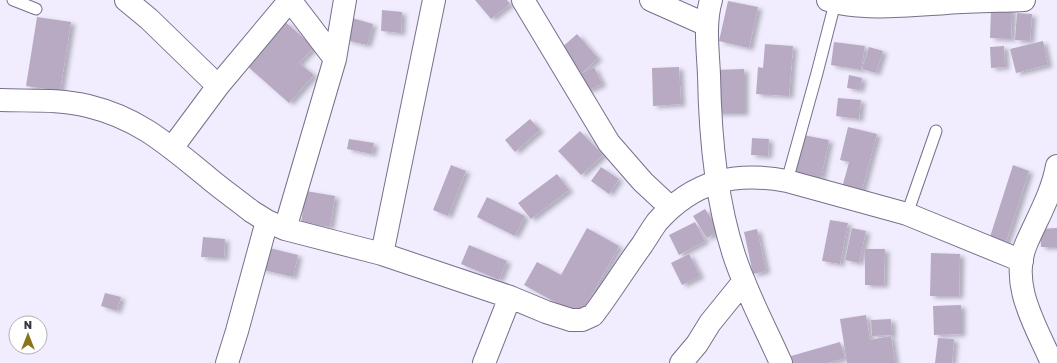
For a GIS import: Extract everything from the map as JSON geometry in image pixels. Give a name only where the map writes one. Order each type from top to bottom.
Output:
[{"type":"street","points":[[126,0],[149,19],[218,86]]},
{"type":"street","points":[[172,148],[218,86],[290,0],[335,60]]},
{"type":"street","points":[[227,363],[335,60],[345,0]]},
{"type":"street","points":[[382,254],[434,0]]},
{"type":"street","points":[[650,0],[707,25]]},
{"type":"street","points":[[710,0],[707,25],[709,93],[717,182],[726,228],[734,255],[744,281],[781,363]]},
{"type":"street","points":[[832,1],[884,6],[968,1],[1024,0]]},
{"type":"street","points":[[525,1],[609,143],[643,182],[671,208]]},
{"type":"street","points":[[0,100],[64,102],[110,112],[153,134],[245,207],[276,225],[382,254],[510,297],[546,312],[571,320],[582,320],[592,315],[656,224],[671,208],[685,197],[701,188],[717,182],[735,178],[752,176],[787,181],[907,214],[1022,261]]},
{"type":"street","points":[[1052,363],[1024,299],[1021,280],[1022,261],[1026,244],[1051,188],[1057,166]]},
{"type":"street","points":[[681,363],[697,344],[710,323],[744,281]]},
{"type":"street","points":[[484,363],[510,297]]},
{"type":"lane","points":[[13,0],[36,9]]},
{"type":"lane","points":[[787,181],[817,74],[832,1]]},
{"type":"lane","points":[[907,214],[936,131]]},
{"type":"building","points":[[475,0],[507,0],[510,4],[491,19]]},
{"type":"building","points":[[728,1],[758,7],[749,48],[719,41]]},
{"type":"building","points":[[991,9],[1012,9],[1011,39],[990,38]]},
{"type":"building","points":[[382,10],[402,12],[401,33],[381,31]]},
{"type":"building","points":[[1017,13],[1032,14],[1030,41],[1015,40]]},
{"type":"building","points":[[37,17],[71,22],[60,91],[26,86]]},
{"type":"building","points":[[352,18],[373,24],[367,45],[346,40]]},
{"type":"building","points":[[284,21],[314,47],[299,63],[314,75],[289,103],[246,65]]},
{"type":"building","points":[[577,34],[598,58],[582,73],[594,67],[602,84],[586,91],[578,75],[581,73],[560,49]]},
{"type":"building","points":[[1043,41],[1048,65],[1016,73],[1010,49]]},
{"type":"building","points":[[834,42],[865,46],[861,70],[831,65]]},
{"type":"building","points":[[765,44],[793,46],[789,96],[756,94],[758,67],[763,68]]},
{"type":"building","points":[[1004,46],[1005,67],[991,68],[990,47]]},
{"type":"building","points":[[869,47],[883,51],[876,73],[862,69]]},
{"type":"building","points":[[679,67],[681,104],[653,106],[652,68]]},
{"type":"building","points":[[744,69],[744,113],[715,113],[715,70]]},
{"type":"building","points":[[849,75],[862,78],[860,90],[847,88]]},
{"type":"building","points":[[838,98],[861,100],[859,119],[836,116]]},
{"type":"building","points":[[530,119],[540,130],[515,152],[505,140]]},
{"type":"building","points":[[848,127],[877,134],[861,193],[842,188],[849,162],[840,160]]},
{"type":"building","points":[[580,131],[603,155],[581,175],[558,151]]},
{"type":"building","points":[[803,135],[829,140],[821,178],[795,173]]},
{"type":"building","points":[[752,138],[769,139],[768,156],[751,155]]},
{"type":"building","points":[[349,139],[374,143],[372,154],[347,149]]},
{"type":"building","points":[[451,165],[466,171],[448,216],[433,210]]},
{"type":"building","points":[[1013,165],[1029,171],[1004,248],[988,243]]},
{"type":"building","points":[[601,167],[619,179],[609,194],[591,181]]},
{"type":"building","points":[[557,174],[569,190],[531,219],[518,203]]},
{"type":"building","points":[[306,191],[335,196],[330,227],[301,223]]},
{"type":"building","points":[[487,197],[525,216],[515,236],[477,217]]},
{"type":"building","points":[[705,209],[719,230],[707,238],[693,216]]},
{"type":"building","points":[[830,220],[848,223],[840,264],[822,261]]},
{"type":"building","points":[[695,222],[705,241],[679,255],[669,235]]},
{"type":"building","points":[[587,228],[619,246],[580,316],[524,285],[537,262],[561,275]]},
{"type":"building","points":[[852,228],[866,231],[859,263],[845,260]]},
{"type":"building","points":[[1057,228],[1057,247],[1041,247],[1040,229]]},
{"type":"building","points":[[757,229],[766,271],[753,274],[744,232]]},
{"type":"building","points":[[203,237],[225,239],[224,258],[201,257]]},
{"type":"building","points":[[469,245],[507,261],[499,280],[461,264]]},
{"type":"building","points":[[265,247],[298,255],[293,277],[260,269]]},
{"type":"building","points":[[865,249],[885,249],[884,285],[865,285]]},
{"type":"building","points":[[931,253],[960,254],[959,296],[930,296]]},
{"type":"building","points":[[689,254],[700,276],[682,285],[671,263]]},
{"type":"building","points":[[105,293],[121,297],[117,311],[101,306]]},
{"type":"building","points":[[961,305],[961,334],[934,335],[933,306]]},
{"type":"building","points":[[866,315],[870,340],[891,336],[895,363],[847,363],[840,319]]},
{"type":"building","points":[[891,319],[892,335],[872,336],[871,320]]},
{"type":"building","points":[[938,338],[954,339],[952,363],[935,363]]},
{"type":"building","points":[[840,342],[845,358],[828,363],[793,363],[791,356]]}]
